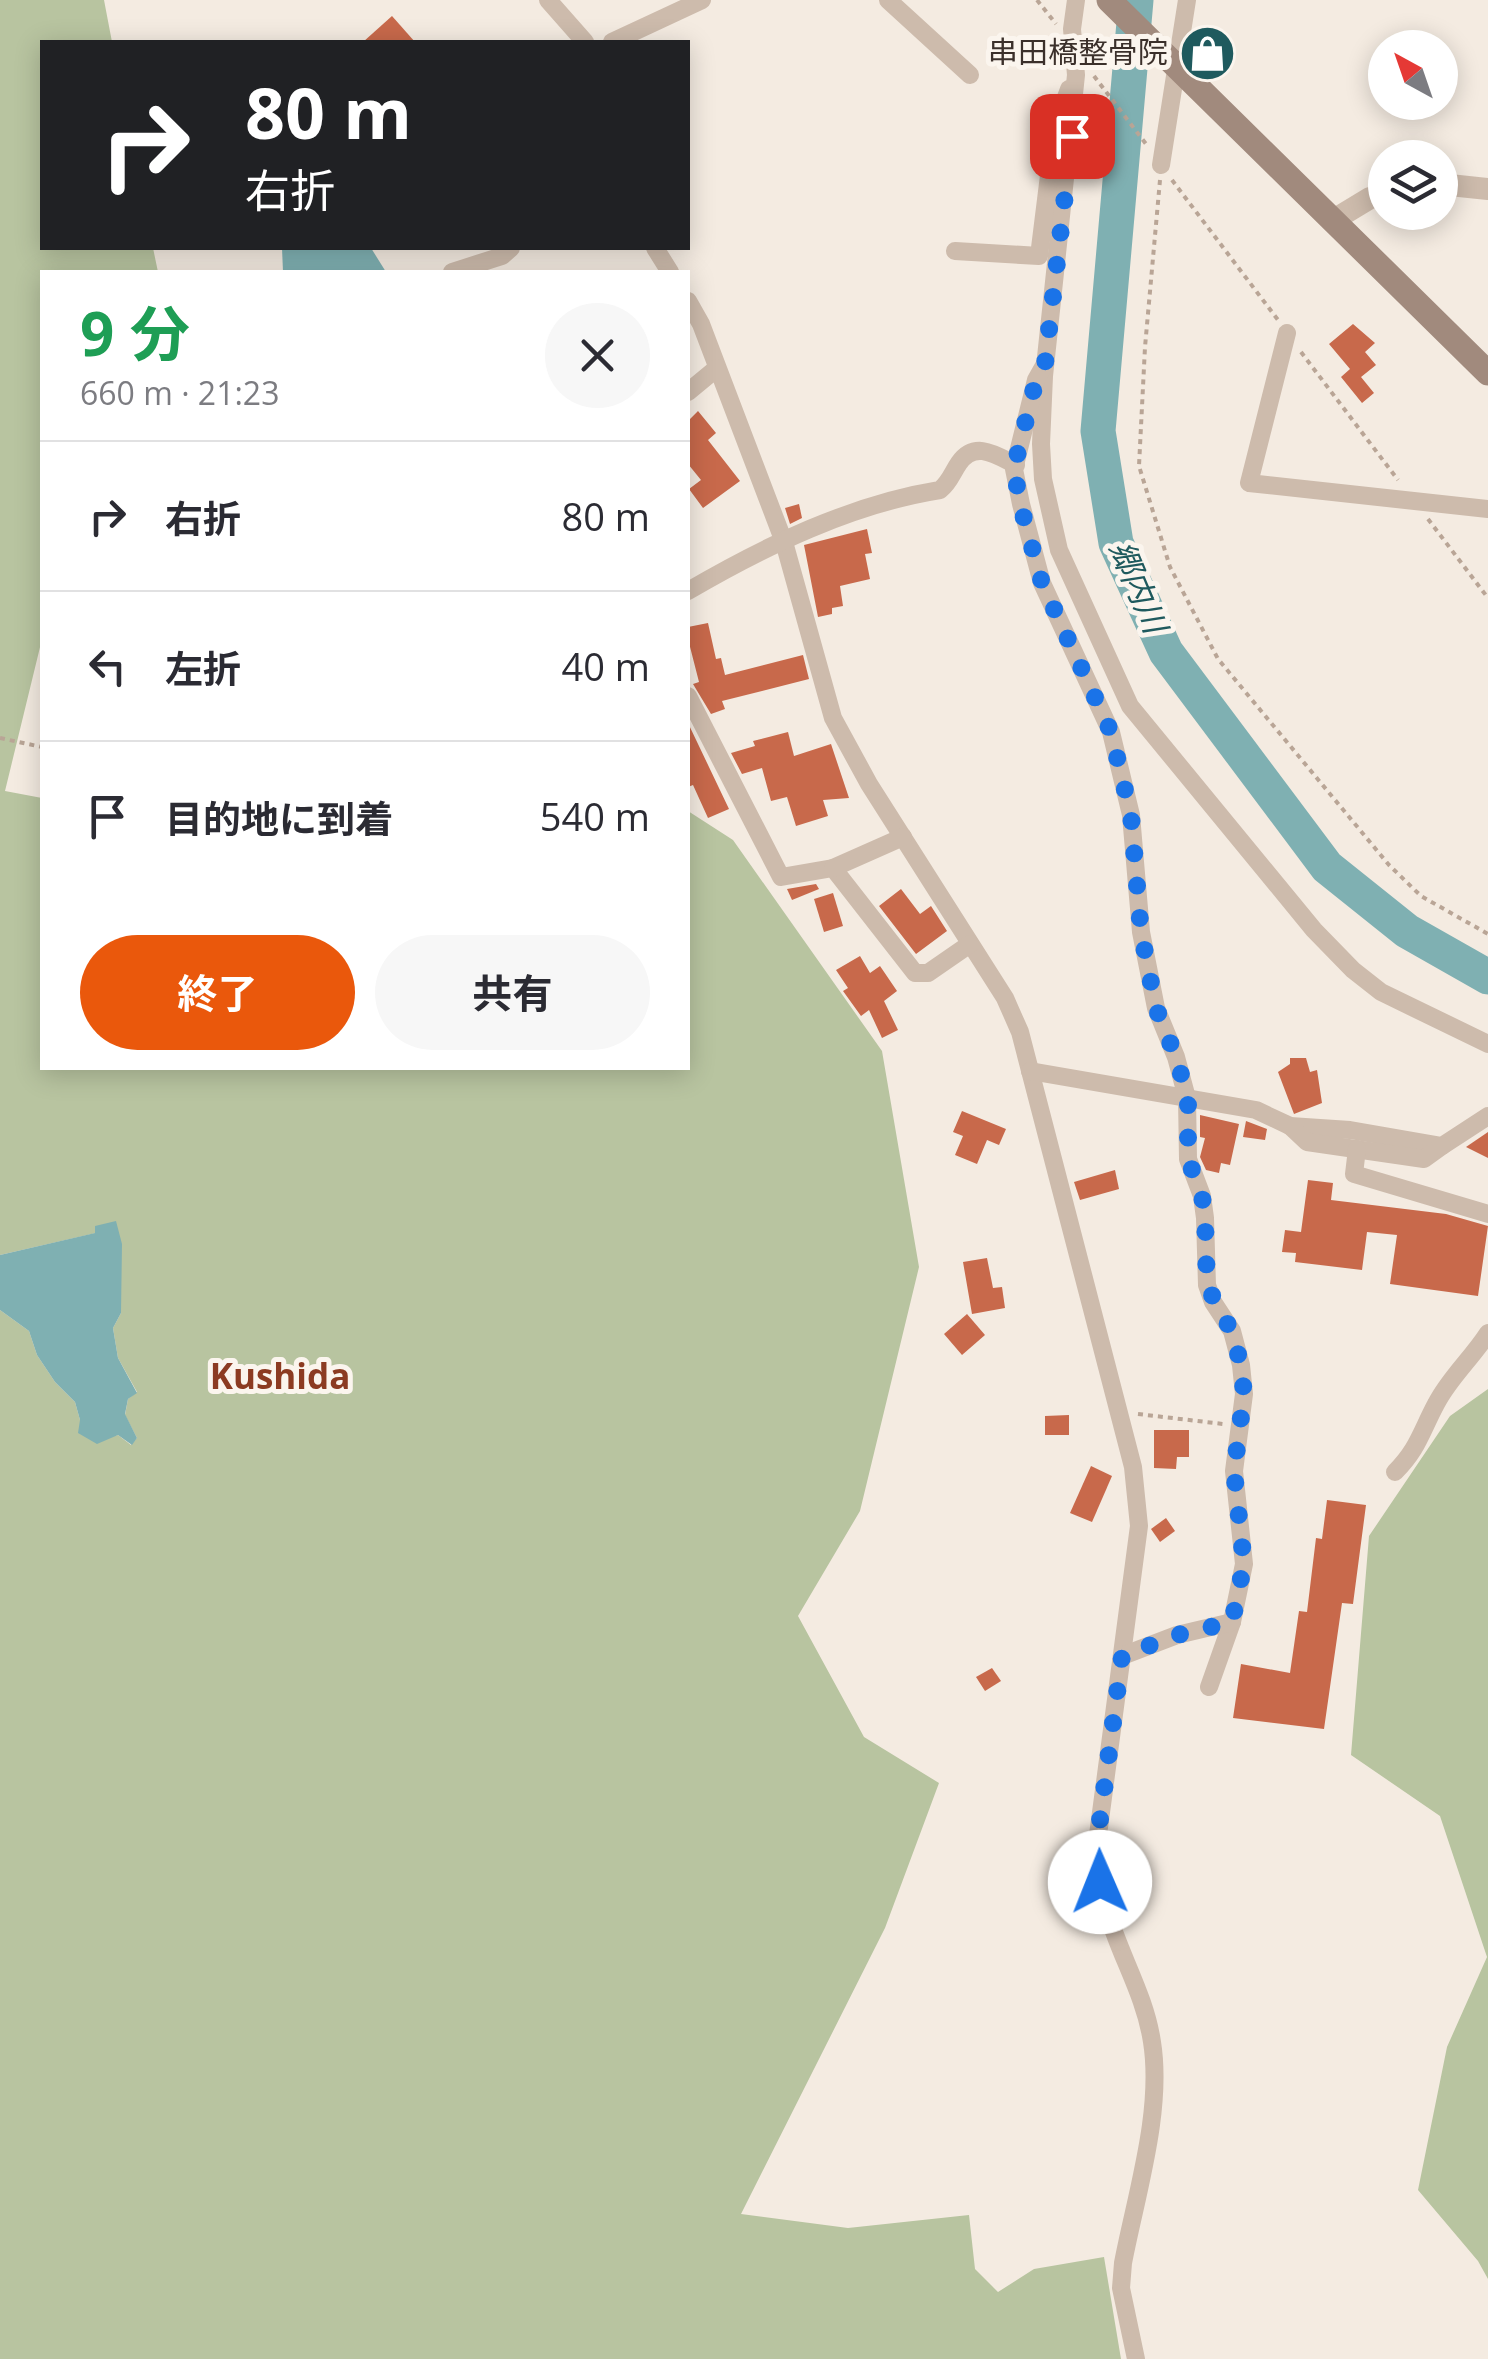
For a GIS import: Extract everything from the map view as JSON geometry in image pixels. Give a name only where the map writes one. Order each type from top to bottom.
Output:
[{"type":"main road","points":[[1109,0],[1488,373]]},
{"type":"street","points":[[548,0],[583,40]]},
{"type":"street","points":[[616,40],[702,0]]},
{"type":"street","points":[[888,0],[970,75]]},
{"type":"street","points":[[1076,0],[1072,29],[1086,76],[1055,126],[1041,444],[1049,511],[1059,550],[1130,706],[1314,930],[1381,992],[1488,1044]]},
{"type":"street","points":[[1161,165],[1187,0]]},
{"type":"street","points":[[1458,186],[1488,189]]},
{"type":"street","points":[[1332,222],[1368,199]]},
{"type":"street","points":[[955,251],[1039,256],[1052,231]]},
{"type":"street","points":[[458,270],[502,256],[508,250]]},
{"type":"street","points":[[690,305],[701,324],[784,542],[834,718],[849,750],[1005,998],[1020,1032],[1133,1467],[1139,1526],[1098,1835],[1100,1882],[1108,1914],[1144,2003],[1156,2072],[1121,2288],[1136,2359]]},
{"type":"street","points":[[1287,333],[1249,484],[1488,509]]},
{"type":"street","points":[[1045,364],[1036,380],[1016,465],[1020,504],[1042,583],[1111,732],[1131,815],[1141,932],[1156,1008],[1188,1098],[1188,1159],[1202,1196],[1207,1286],[1232,1332],[1241,1365],[1244,1394],[1234,1471],[1244,1564],[1232,1622],[1209,1686]]},
{"type":"street","points":[[690,390],[717,368]]},
{"type":"street","points":[[690,590],[739,562],[866,507],[940,490],[960,462],[977,450],[988,451],[1016,465]]},
{"type":"street","points":[[690,700],[781,877],[832,868],[903,838]]},
{"type":"street","points":[[832,868],[915,973],[928,973],[970,944]]},
{"type":"street","points":[[1030,1071],[1256,1110],[1290,1126],[1307,1142],[1424,1158],[1488,1116]]},
{"type":"street","points":[[1290,1126],[1350,1130],[1442,1146]]},
{"type":"street","points":[[1357,1149],[1354,1174],[1488,1214]]},
{"type":"street","points":[[1395,1472],[1411,1456],[1436,1404],[1488,1333]]},
{"type":"street","points":[[1122,1656],[1177,1635],[1232,1622]]},
{"type":"path","points":[[1086,76],[1161,165],[1488,598]]},
{"type":"path","points":[[1161,165],[1139,466],[1170,567],[1218,659],[1389,865],[1422,896],[1488,934]]},
{"type":"path","points":[[0,738],[40,747]]},
{"type":"path","points":[[1118,1412],[1240,1429]]},
{"type":"green space","points":[[0,0],[104,0],[112,40],[40,40],[40,250],[153,250],[158,270],[40,270],[40,647],[5,791],[40,798],[40,1070],[690,1070],[690,812],[733,840],[882,1051],[919,1267],[860,1511],[798,1616],[864,1737],[939,1783],[885,1928],[741,2214],[848,2228],[969,2215],[975,2269],[998,2292],[1034,2269],[1104,2257],[1121,2359],[0,2359],[0,1310],[29,1331],[37,1355],[75,1402],[80,1420],[106,1438],[118,1435],[131,1445],[137,1438],[125,1415],[128,1399],[137,1392],[118,1358],[113,1328],[121,1313],[121,1286],[96,1233],[0,1255]]},
{"type":"green space","points":[[1488,1389],[1488,2279],[1478,2261],[1418,2190],[1447,2047],[1487,1957],[1440,1816],[1351,1755],[1369,1536],[1450,1416]]},
{"type":"water","points":[[282,250],[372,250],[385,270],[283,270]]},
{"type":"water","points":[[116,1221],[122,1244],[121,1313],[113,1328],[118,1358],[137,1393],[128,1399],[125,1414],[137,1438],[132,1445],[118,1435],[97,1444],[78,1433],[80,1420],[75,1402],[37,1355],[29,1331],[0,1310],[0,1255],[95,1233],[95,1226]]},
{"type":"building","points":[[392,16],[413,40],[365,40]]},
{"type":"building","name":"串田橋整骨院","points":[[1196,33],[1222,40],[1213,73],[1198,65],[1201,54],[1191,52]]},
{"type":"building","points":[[1353,324],[1375,343],[1365,352],[1376,365],[1361,377],[1374,393],[1362,403],[1341,377],[1350,369],[1329,344]]},
{"type":"building","points":[[698,411],[716,433],[708,440],[740,481],[703,508],[690,490],[701,480],[690,466],[690,419]]},
{"type":"building","points":[[799,504],[802,518],[790,524],[785,508]]},
{"type":"building","points":[[867,529],[872,553],[865,554],[870,579],[840,586],[843,606],[818,617],[804,545]]},
{"type":"building","points":[[708,623],[716,659],[721,658],[725,675],[803,655],[809,679],[722,701],[725,709],[711,714],[693,684],[699,682],[690,647],[690,627]]},
{"type":"building","points":[[690,727],[729,809],[708,818],[693,785],[690,786]]},
{"type":"building","points":[[788,732],[794,756],[831,744],[849,798],[823,800],[828,816],[796,826],[787,797],[771,801],[762,768],[742,774],[731,753],[755,746],[753,741]]},
{"type":"building","points":[[816,884],[819,889],[792,900],[787,889]]},
{"type":"building","points":[[901,889],[920,914],[931,906],[947,931],[916,954],[879,906]]},
{"type":"building","points":[[833,893],[843,926],[824,932],[814,899]]},
{"type":"building","points":[[860,956],[870,973],[880,966],[897,991],[884,1001],[898,1030],[882,1038],[869,1010],[861,1016],[843,991],[848,988],[836,970]]},
{"type":"building","points":[[1290,1058],[1306,1058],[1310,1072],[1317,1070],[1322,1103],[1294,1114],[1278,1072],[1290,1064]]},
{"type":"building","points":[[962,1111],[1006,1129],[999,1145],[987,1140],[977,1164],[955,1155],[963,1136],[953,1132]]},
{"type":"building","points":[[1200,1115],[1239,1124],[1230,1165],[1221,1163],[1219,1173],[1206,1170],[1200,1157],[1205,1138],[1200,1137]]},
{"type":"building","points":[[1246,1121],[1267,1129],[1265,1140],[1243,1137]]},
{"type":"building","points":[[1488,1132],[1488,1158],[1466,1147]]},
{"type":"building","points":[[1115,1170],[1119,1189],[1080,1200],[1074,1182]]},
{"type":"building","points":[[1308,1180],[1333,1183],[1331,1200],[1446,1214],[1488,1226],[1478,1296],[1390,1284],[1397,1235],[1367,1232],[1362,1270],[1295,1262],[1296,1253],[1282,1252],[1285,1230],[1301,1232]]},
{"type":"building","points":[[987,1258],[993,1288],[1002,1287],[1005,1308],[972,1314],[963,1262]]},
{"type":"building","points":[[967,1314],[985,1335],[962,1355],[944,1334]]},
{"type":"building","points":[[1069,1415],[1069,1435],[1045,1435],[1045,1416]]},
{"type":"building","points":[[1154,1430],[1189,1430],[1189,1457],[1177,1457],[1176,1469],[1154,1468]]},
{"type":"building","points":[[1091,1466],[1112,1476],[1092,1522],[1070,1513]]},
{"type":"building","points":[[1327,1500],[1366,1505],[1353,1604],[1342,1603],[1324,1729],[1233,1718],[1241,1664],[1290,1673],[1299,1611],[1307,1612],[1316,1538],[1322,1539]]},
{"type":"building","points":[[1166,1518],[1175,1531],[1160,1542],[1151,1529]]},
{"type":"building","points":[[992,1668],[1001,1681],[985,1691],[976,1677]]},
{"type":"waterway","name":"郷内川","points":[[1136,0],[1098,431],[1116,543],[1166,652],[1327,867],[1407,931],[1488,977]]},
{"type":"place","name":"串田橋整骨院","points":[[1207,53]]},
{"type":"district","name":"Kushida","points":[[280,1377]]},
{"type":"route","points":[[1072,136],[1045,364],[1036,380],[1014,468],[1028,539],[1042,583],[1111,732],[1131,815],[1141,932],[1156,1008],[1188,1098],[1188,1159],[1202,1196],[1207,1286],[1232,1332],[1244,1394],[1234,1471],[1244,1564],[1232,1622],[1177,1635],[1122,1656],[1098,1835],[1100,1882]]}]
